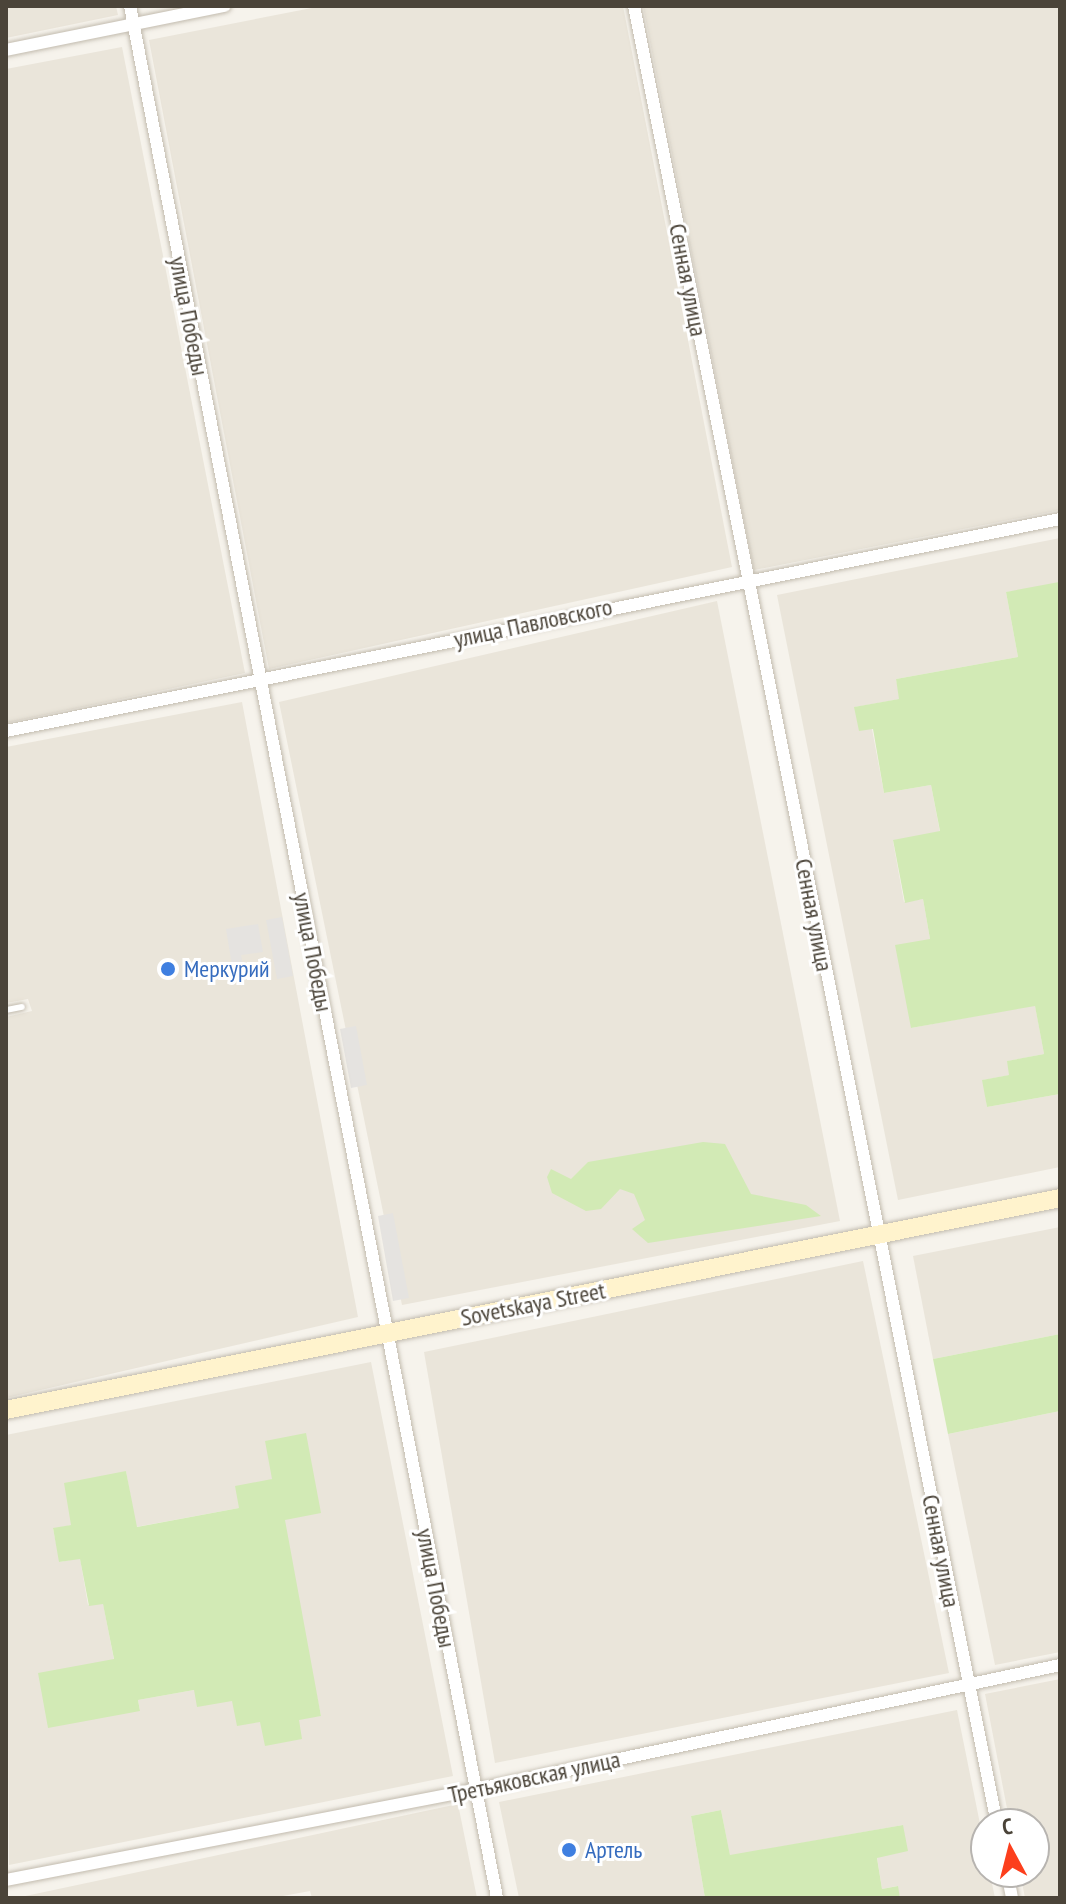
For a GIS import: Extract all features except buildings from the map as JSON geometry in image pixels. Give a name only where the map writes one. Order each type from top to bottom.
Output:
[{"type":"street","name":"улица Победы","points":[[130,6],[497,1898]]},
{"type":"street","points":[[6,50],[225,6]]},
{"type":"street","name":"Сенная улица","points":[[634,6],[994,1808]]},
{"type":"street","name":"улица Павловского","points":[[6,731],[746,579],[1060,519]]},
{"type":"street","name":"Sovetskaya Street","points":[[6,1410],[1060,1198]]},
{"type":"street","name":"Третьяковская улица","points":[[6,1880],[474,1790],[1060,1665]]},
{"type":"lane","points":[[6,1010],[22,1007]]},
{"type":"shaded area","points":[[6,6],[116,6],[118,15],[6,38]]},
{"type":"shaded area","points":[[322,6],[623,6],[732,567],[269,669],[149,40]]},
{"type":"shaded area","points":[[643,6],[1060,6],[1060,510],[754,570]]},
{"type":"shaded area","points":[[122,47],[245,673],[6,723],[6,69]]},
{"type":"shaded area","points":[[1060,538],[1060,588],[1006,592],[1018,657],[896,679],[900,699],[855,707],[872,729],[884,793],[931,785],[940,832],[893,841],[904,902],[923,899],[930,939],[911,1028],[1035,1005],[1044,1054],[1008,1061],[1010,1075],[983,1080],[987,1107],[1060,1094],[1060,1167],[898,1200],[777,595]]},
{"type":"shaded area","points":[[717,601],[840,1221],[402,1305],[279,702]]},
{"type":"shaded area","points":[[242,702],[358,1317],[6,1398],[6,1017],[32,1011],[28,999],[6,1003],[6,747]]},
{"type":"shaded area","points":[[282,917],[293,976],[277,979],[266,920]]},
{"type":"shaded area","points":[[258,924],[263,952],[241,955],[243,966],[265,963],[267,973],[234,978],[226,929]]},
{"type":"shaded area","points":[[356,1026],[367,1085],[351,1088],[340,1029]]},
{"type":"shaded area","points":[[393,1213],[409,1298],[393,1301],[378,1216]]},
{"type":"shaded area","points":[[1060,1227],[1060,1334],[933,1359],[913,1256]]},
{"type":"shaded area","points":[[863,1261],[949,1673],[495,1763],[424,1352]]},
{"type":"shaded area","points":[[371,1362],[453,1776],[9,1865],[6,1435]],"holes":[[[126,1471],[136,1527],[239,1508],[272,1479],[321,1716],[260,1721],[232,1701],[194,1690],[138,1700],[140,1711],[114,1660],[103,1603],[88,1605],[80,1558],[60,1562],[53,1529],[72,1525]]]},
{"type":"shaded area","points":[[1060,1411],[1060,1652],[995,1665],[948,1434]]},
{"type":"shaded area","points":[[1060,1679],[1060,1898],[1025,1898],[1023,1888],[1050,1888],[1050,1808],[1007,1808],[985,1694]]},
{"type":"shaded area","points":[[957,1710],[977,1808],[970,1808],[970,1888],[993,1888],[995,1898],[900,1898],[897,1886],[882,1889],[877,1857],[903,1825],[730,1856],[721,1810],[691,1816],[705,1898],[519,1898],[499,1802]]},
{"type":"shaded area","points":[[458,1804],[477,1898],[312,1898],[310,1891],[272,1898],[16,1898]]},
{"type":"green space","points":[[1059,582],[1060,1094],[987,1107],[982,1080],[1009,1075],[1007,1061],[1044,1054],[1035,1006],[911,1028],[895,945],[930,939],[923,899],[905,903],[893,840],[940,831],[931,785],[884,793],[873,729],[859,731],[854,707],[899,699],[896,679],[1018,657],[1006,592]]},
{"type":"green space","points":[[703,1142],[725,1144],[751,1194],[806,1205],[821,1216],[648,1243],[632,1229],[645,1220],[634,1194],[620,1189],[601,1209],[586,1211],[552,1193],[547,1177],[551,1169],[571,1179],[588,1162]]},
{"type":"green space","points":[[1060,1334],[1060,1411],[948,1434],[933,1359]]},
{"type":"green space","points":[[306,1433],[321,1513],[285,1520],[321,1716],[299,1720],[302,1739],[265,1746],[260,1722],[237,1726],[232,1701],[197,1707],[194,1690],[138,1700],[140,1711],[48,1728],[38,1673],[114,1659],[103,1604],[89,1606],[80,1559],[59,1562],[53,1528],[71,1525],[64,1483],[126,1471],[137,1527],[239,1508],[235,1486],[272,1479],[265,1441]]},
{"type":"green space","points":[[721,1810],[730,1855],[903,1825],[908,1851],[877,1858],[882,1889],[898,1886],[900,1898],[705,1898],[691,1816]]},
{"type":"place","name":"Меркурий","points":[[168,969]]},
{"type":"place","name":"Артель","points":[[569,1850]]}]
